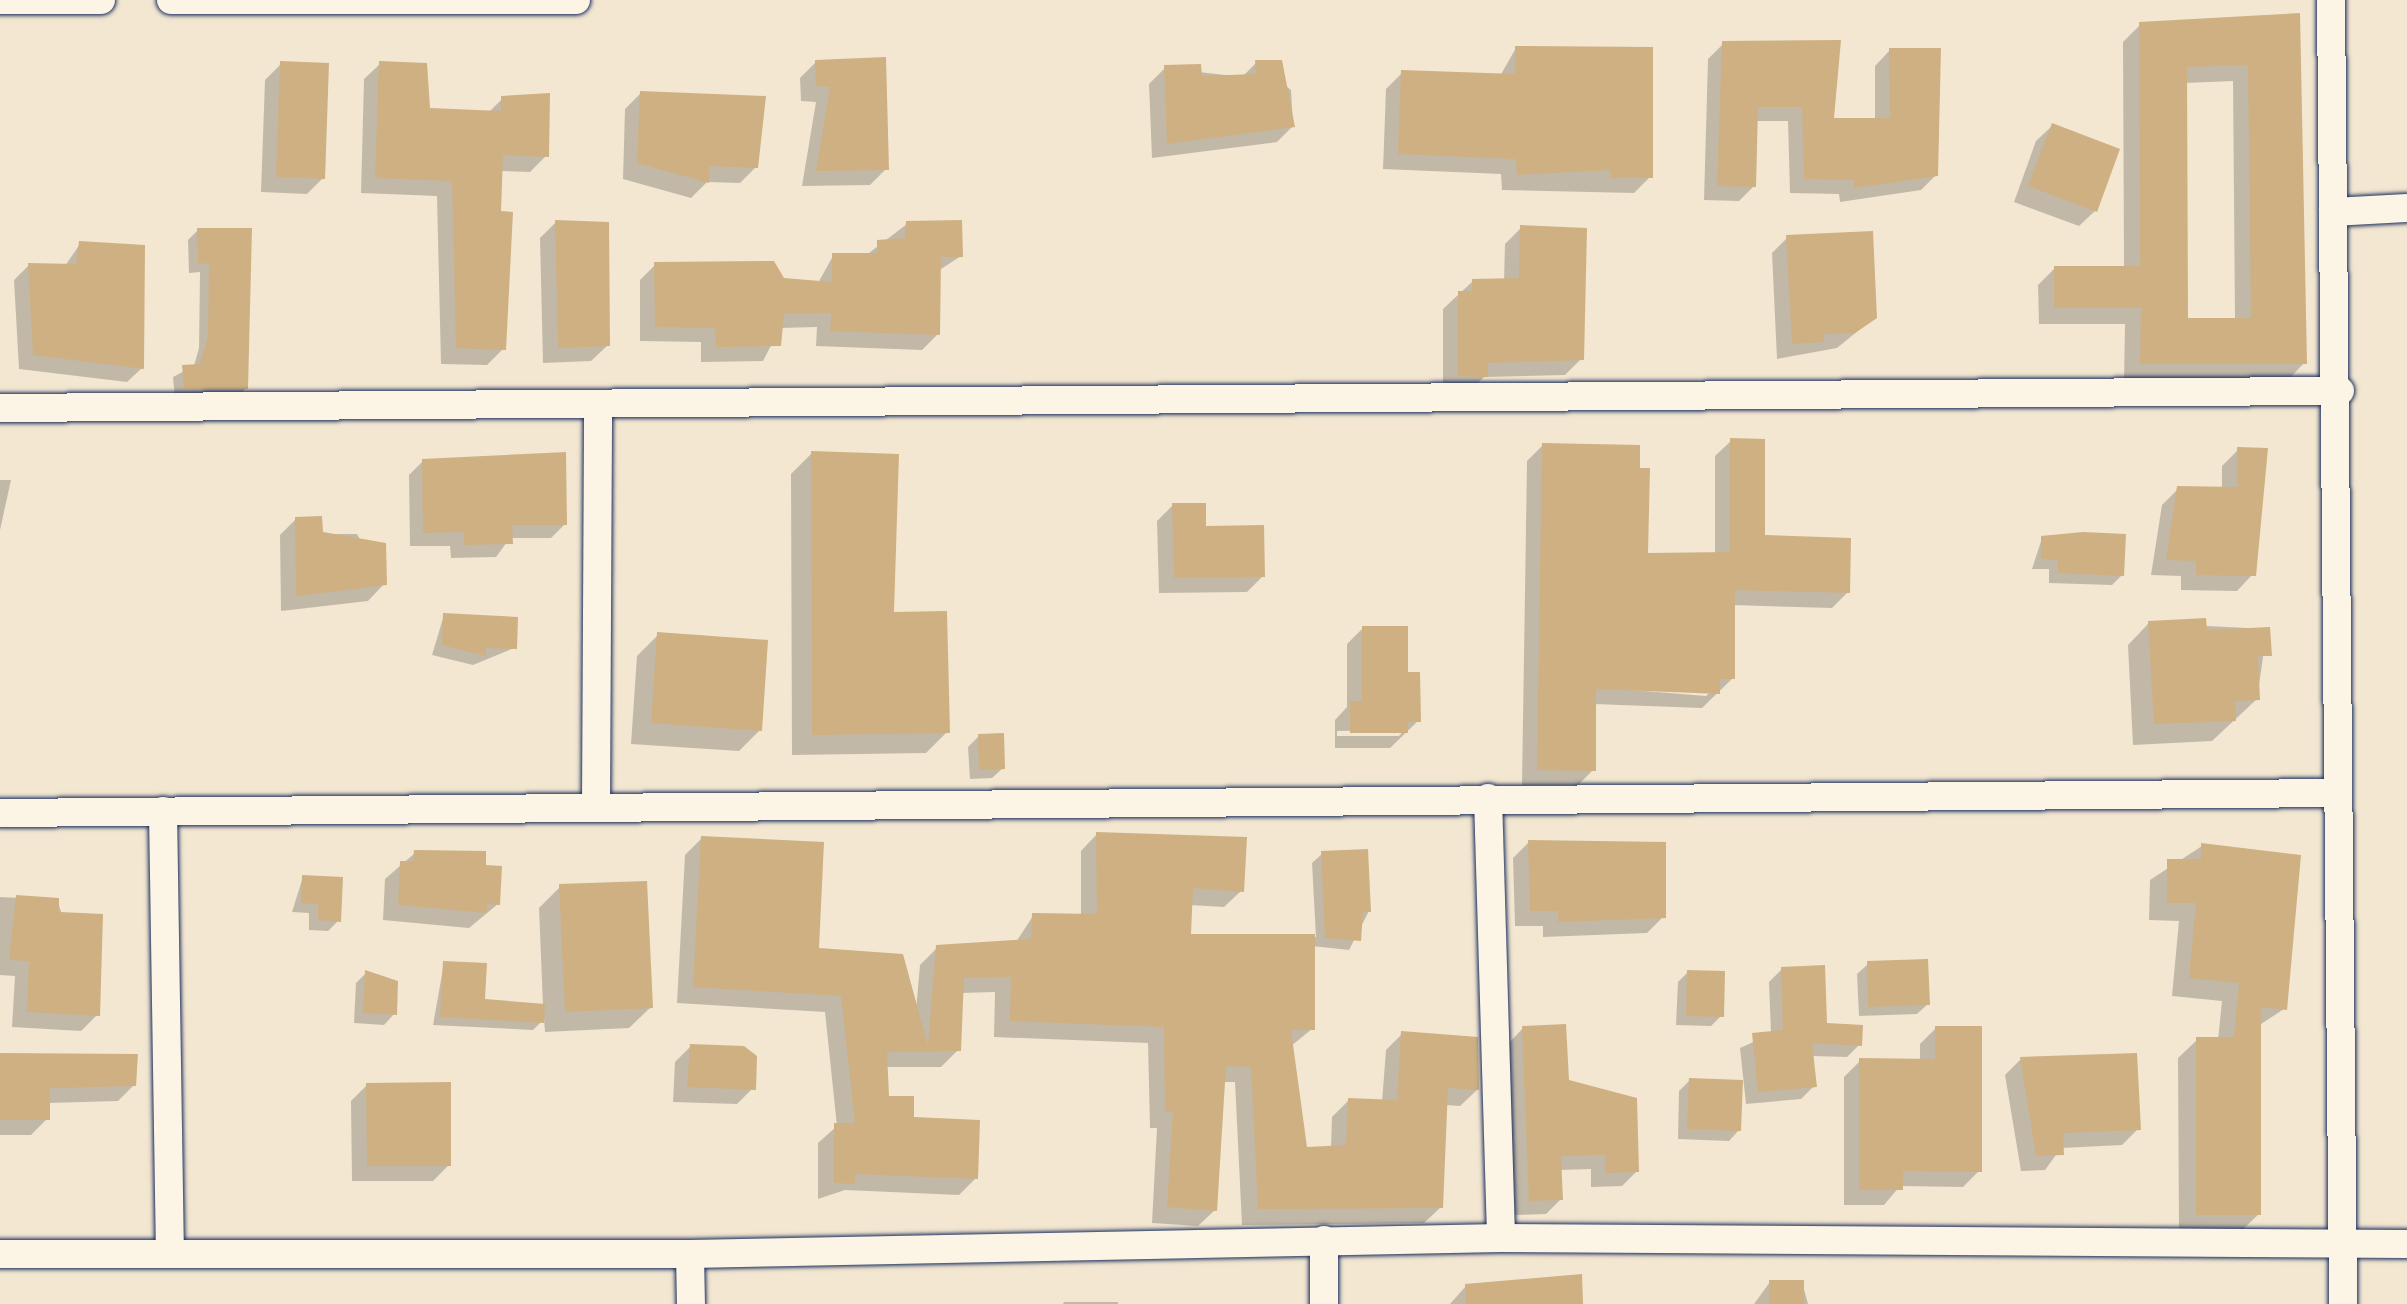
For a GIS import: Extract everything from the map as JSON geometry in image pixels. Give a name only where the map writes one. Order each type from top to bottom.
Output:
[{"type":"street","points":[[0,0],[101,0]]},
{"type":"street","points":[[172,0],[576,0]]},
{"type":"street","points":[[2331,0],[2340,390],[2333,793],[2343,1304]]},
{"type":"street","points":[[2333,212],[2407,208]]},
{"type":"street","points":[[0,408],[598,408],[2340,390]]},
{"type":"street","points":[[596,806],[598,408]]},
{"type":"street","points":[[0,814],[2333,793]]},
{"type":"street","points":[[1488,798],[1501,1238]]},
{"type":"street","points":[[163,812],[170,1251]]},
{"type":"street","points":[[0,1254],[690,1254],[1501,1238],[2407,1244]]},
{"type":"street","points":[[1324,1240],[1324,1304]]},
{"type":"street","points":[[690,1254],[691,1304]]},
{"type":"building","points":[[2300,13],[2307,364],[2140,364],[2141,308],[2054,308],[2054,266],[2140,266],[2139,22]],"holes":[[[2248,65],[2251,318],[2188,318],[2187,67]]]},
{"type":"building","points":[[1841,40],[1834,118],[1890,118],[1889,48],[1941,48],[1938,176],[1854,188],[1854,180],[1804,179],[1802,107],[1758,107],[1756,187],[1717,186],[1722,41]]},
{"type":"building","points":[[1515,46],[1653,47],[1653,178],[1610,178],[1610,170],[1517,175],[1516,159],[1398,154],[1401,70],[1515,74]]},
{"type":"building","points":[[886,57],[889,170],[816,171],[830,87],[816,86],[815,60]]},
{"type":"building","points":[[1255,60],[1282,60],[1295,127],[1167,144],[1164,65],[1201,64],[1202,76],[1256,74]]},
{"type":"building","points":[[280,61],[329,63],[325,179],[276,177]]},
{"type":"building","points":[[379,61],[427,63],[430,108],[501,111],[501,96],[550,93],[549,157],[503,155],[501,211],[513,212],[506,350],[456,348],[452,181],[375,178]]},
{"type":"building","points":[[640,91],[766,96],[758,168],[709,166],[709,183],[637,163]]},
{"type":"building","points":[[2052,123],[2120,149],[2097,212],[2028,186]]},
{"type":"building","points":[[555,220],[609,222],[610,346],[558,348]]},
{"type":"building","points":[[962,220],[963,257],[941,257],[940,335],[830,331],[831,313],[784,314],[781,346],[716,347],[715,328],[655,327],[654,262],[774,261],[784,278],[832,282],[832,253],[877,253],[877,240],[905,238],[906,221]]},
{"type":"building","points":[[1520,225],[1587,228],[1584,360],[1488,363],[1488,377],[1458,376],[1458,291],[1472,291],[1472,279],[1519,278]]},
{"type":"building","points":[[197,228],[252,228],[248,389],[184,389],[182,365],[200,364],[208,336],[209,263],[198,264]]},
{"type":"building","points":[[1873,231],[1877,318],[1855,333],[1824,334],[1824,342],[1792,344],[1786,235]]},
{"type":"building","points":[[79,241],[145,245],[144,369],[33,355],[28,263],[76,264]]},
{"type":"building","points":[[1730,438],[1765,439],[1765,535],[1851,538],[1850,593],[1735,590],[1735,679],[1720,679],[1720,694],[1596,689],[1596,771],[1537,770],[1542,443],[1640,445],[1640,468],[1650,468],[1648,553],[1730,552]]},
{"type":"building","points":[[2237,447],[2268,448],[2256,576],[2196,575],[2196,561],[2166,560],[2177,486],[2237,487]]},
{"type":"building","points":[[811,451],[899,454],[894,612],[947,611],[950,733],[812,735]]},
{"type":"building","points":[[566,452],[567,525],[512,525],[513,544],[464,545],[464,532],[423,533],[422,459]]},
{"type":"building","points":[[1172,503],[1206,503],[1206,526],[1264,525],[1265,577],[1174,578]]},
{"type":"building","points":[[322,516],[323,532],[386,543],[387,585],[296,596],[295,517]]},
{"type":"building","points":[[2083,532],[2126,534],[2124,576],[2058,573],[2058,560],[2041,559],[2041,536]]},
{"type":"building","points":[[443,613],[518,617],[517,649],[486,648],[486,656],[442,645]]},
{"type":"building","points":[[2206,618],[2207,630],[2270,627],[2272,656],[2258,656],[2260,700],[2235,701],[2236,721],[2154,724],[2148,621]]},
{"type":"building","points":[[1362,626],[1408,626],[1408,672],[1420,672],[1421,722],[1408,722],[1408,733],[1350,733],[1350,701],[1362,701]]},
{"type":"building","points":[[657,632],[768,640],[762,731],[651,723]]},
{"type":"building","points":[[1004,733],[1005,769],[979,770],[978,734]]},
{"type":"building","points":[[1096,832],[1247,837],[1244,892],[1193,888],[1191,934],[1315,934],[1315,1030],[1291,1030],[1307,1147],[1346,1145],[1348,1098],[1397,1100],[1401,1031],[1478,1037],[1479,1090],[1448,1088],[1443,1208],[1258,1209],[1251,1067],[1226,1066],[1217,1211],[1167,1207],[1173,1112],[1165,1112],[1164,1027],[1010,1021],[1011,977],[964,978],[961,1051],[887,1052],[889,1096],[914,1096],[914,1117],[980,1120],[978,1179],[855,1174],[855,1184],[834,1183],[834,1123],[855,1123],[841,996],[693,987],[701,836],[824,842],[819,948],[903,954],[928,1046],[936,945],[1031,939],[1032,913],[1097,914]]},
{"type":"building","points":[[1528,840],[1666,842],[1666,918],[1558,922],[1558,911],[1530,911]]},
{"type":"building","points":[[2201,843],[2301,855],[2287,1010],[2261,1007],[2261,1215],[2196,1215],[2196,1037],[2234,1037],[2239,983],[2189,978],[2196,903],[2167,903],[2167,859],[2201,859]]},
{"type":"building","points":[[1368,849],[1371,912],[1363,912],[1361,941],[1325,938],[1321,851]]},
{"type":"building","points":[[414,850],[486,851],[486,865],[502,866],[500,905],[487,904],[487,913],[398,905],[400,861],[413,861]]},
{"type":"building","points":[[302,875],[343,877],[341,922],[318,920],[318,904],[301,903]]},
{"type":"building","points":[[647,881],[653,1008],[565,1012],[559,884]]},
{"type":"building","points":[[16,895],[59,898],[59,912],[103,914],[100,1016],[27,1012],[29,961],[9,960]]},
{"type":"building","points":[[1928,959],[1930,1005],[1868,1007],[1867,961]]},
{"type":"building","points":[[443,961],[487,963],[485,999],[545,1004],[544,1023],[440,1017]]},
{"type":"building","points":[[1825,965],[1827,1023],[1863,1025],[1862,1046],[1812,1043],[1817,1087],[1758,1092],[1752,1033],[1783,1030],[1781,967]]},
{"type":"building","points":[[365,970],[398,981],[397,1015],[363,1013]]},
{"type":"building","points":[[1687,970],[1725,971],[1724,1017],[1686,1016]]},
{"type":"building","points":[[1566,1024],[1569,1080],[1637,1098],[1639,1172],[1605,1173],[1605,1155],[1561,1156],[1563,1200],[1529,1201],[1522,1026]]},
{"type":"building","points":[[1935,1026],[1982,1026],[1982,1172],[1903,1171],[1903,1190],[1859,1190],[1859,1058],[1935,1059]]},
{"type":"building","points":[[690,1044],[744,1046],[757,1056],[756,1090],[687,1087]]},
{"type":"building","points":[[0,1053],[138,1054],[136,1086],[50,1088],[50,1120],[0,1120]]},
{"type":"building","points":[[2137,1053],[2141,1130],[2063,1133],[2064,1155],[2036,1156],[2020,1057]]},
{"type":"building","points":[[1689,1078],[1743,1080],[1741,1131],[1687,1129]]},
{"type":"building","points":[[451,1082],[451,1166],[367,1166],[366,1083]]},
{"type":"building","points":[[1582,1274],[1583,1304],[1466,1304],[1465,1284]]},
{"type":"building","points":[[1769,1280],[1804,1280],[1804,1304],[1769,1304]]}]
